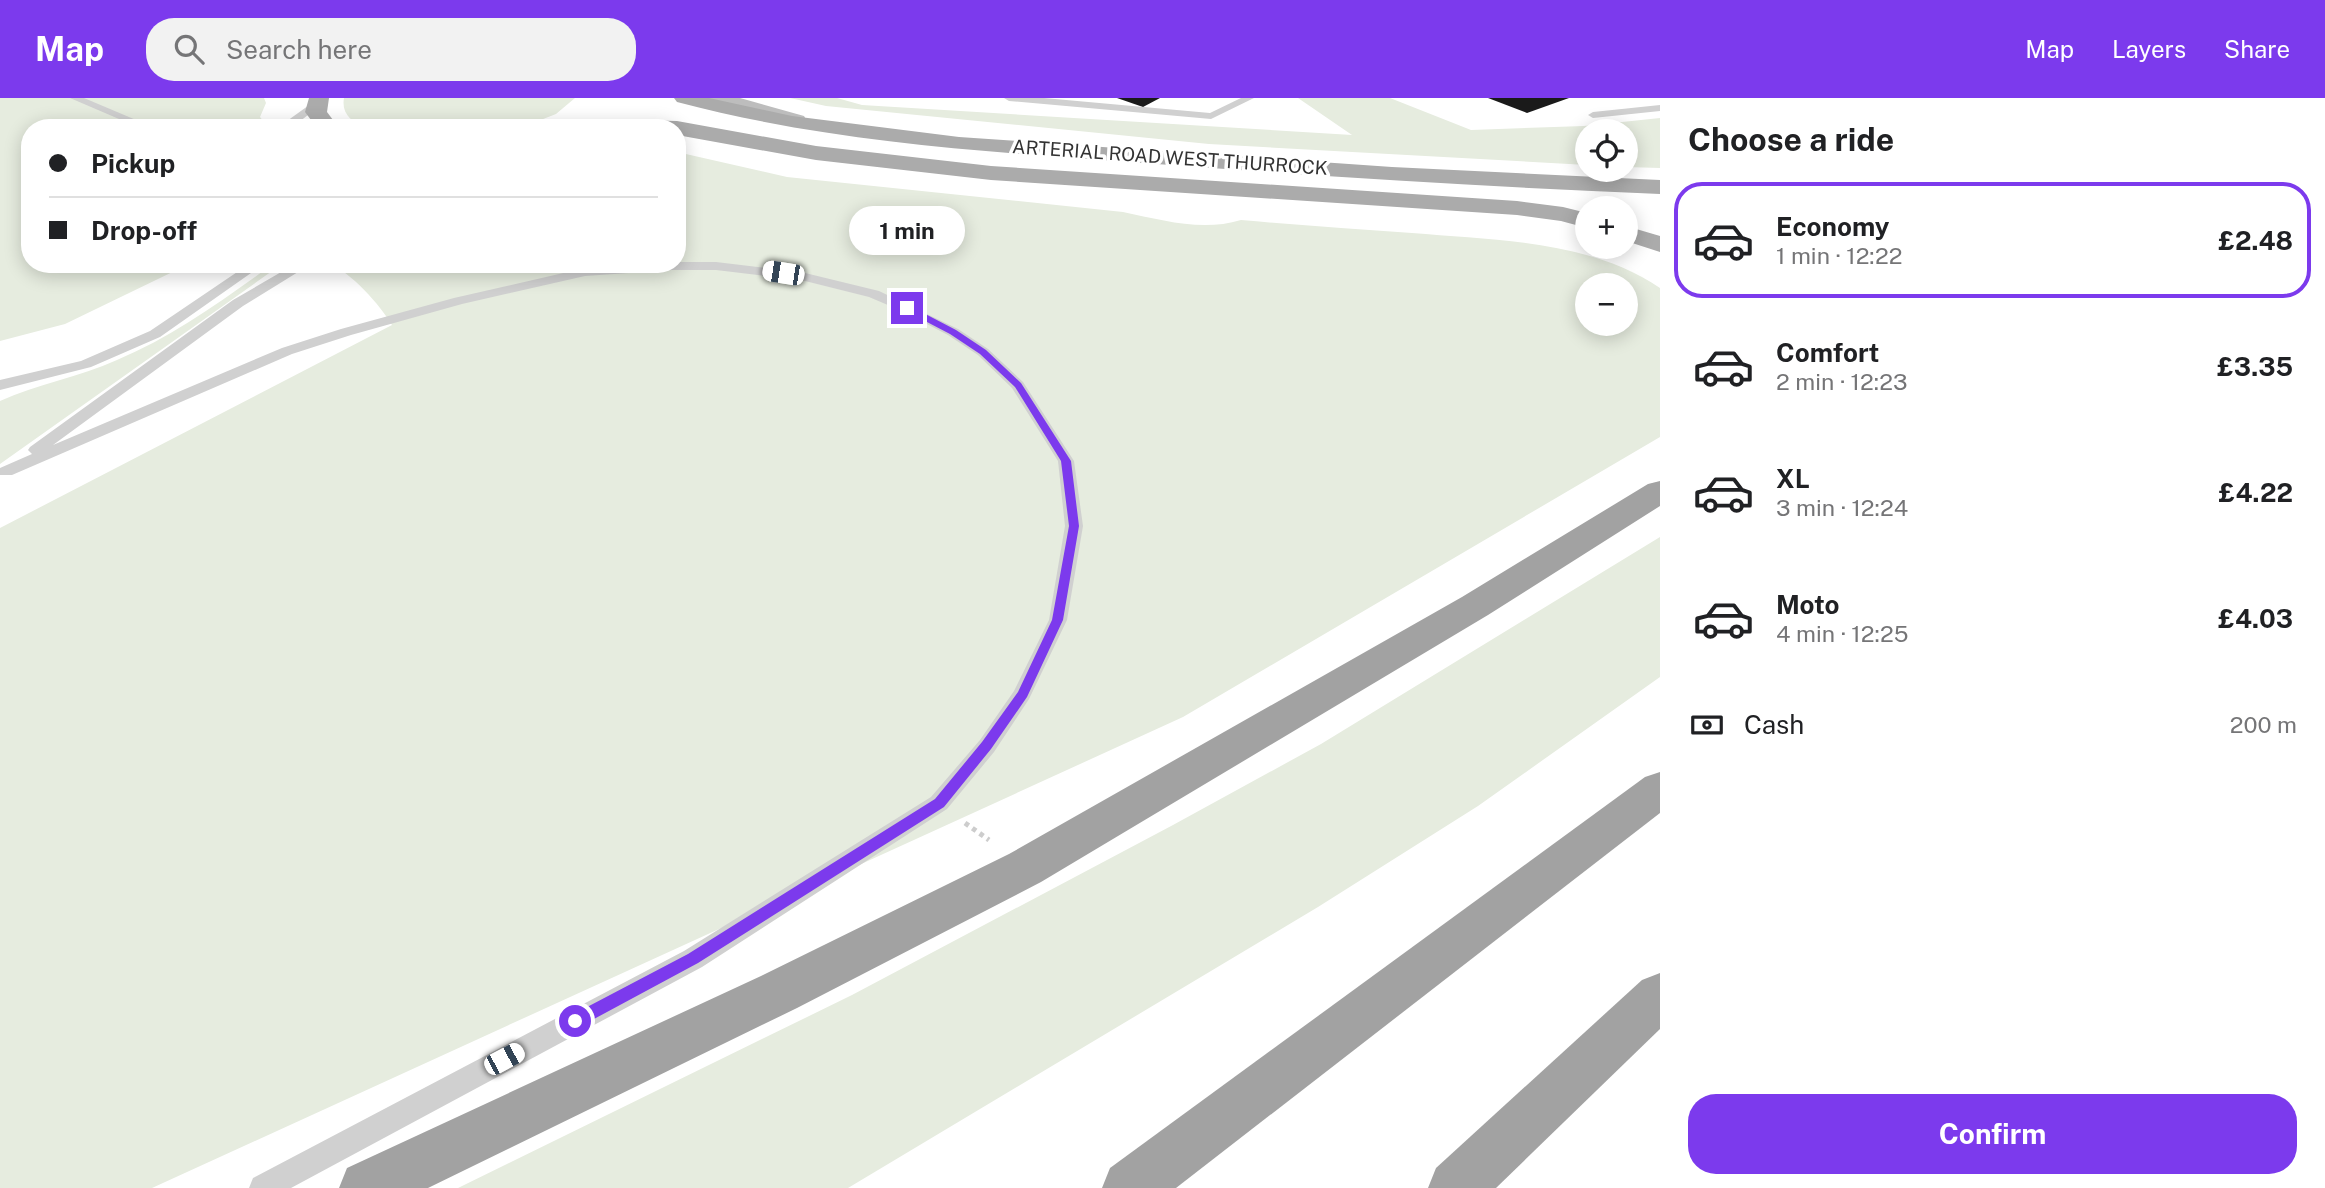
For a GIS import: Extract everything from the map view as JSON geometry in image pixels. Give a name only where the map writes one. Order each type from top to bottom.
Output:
[{"type":"highway","points":[[367,1188],[779,992],[1025,868],[1475,606],[1660,491]]},
{"type":"highway","points":[[1130,1188],[1660,789]]},
{"type":"highway","points":[[1456,1188],[1660,996]]},
{"type":"main road","name":"ARTERIAL ROAD WEST THURROCK","points":[[684,98],[723,109],[801,123],[897,136],[1067,151],[1660,187]]},
{"type":"main road","points":[[718,98],[801,123]]},
{"type":"main road","points":[[315,100],[319,119]]},
{"type":"main road","points":[[577,119],[597,105]]},
{"type":"main road","name":"ARTERIAL ROAD WEST THURROCK","points":[[686,130],[816,153],[923,167],[1128,184],[1517,208],[1575,218]]},
{"type":"main road","points":[[1638,237],[1660,244]]},
{"type":"lane","points":[[75,98],[128,119]]},
{"type":"lane","points":[[1009,98],[1211,116],[1249,98]]},
{"type":"lane","points":[[295,119],[315,100]]},
{"type":"lane","points":[[1593,115],[1660,108]]},
{"type":"lane","points":[[264,1188],[693,959],[939,803],[987,746],[1023,694],[1058,620],[1074,526],[1066,461],[1018,385],[983,352],[942,326],[874,294],[801,276],[716,266],[686,266]]},
{"type":"lane","points":[[5,385],[86,364],[155,334],[245,273]]},
{"type":"lane","points":[[3,474],[238,303],[290,273]]},
{"type":"lane","points":[[3,474],[288,351],[447,304],[581,273]]},
{"type":"path","points":[[939,803],[1025,868]]},
{"type":"shaded area","points":[[0,98],[264,98],[266,103],[260,117],[262,119],[21,119],[21,273],[170,273],[65,324],[0,341]]},
{"type":"shaded area","points":[[344,98],[575,98],[556,114],[543,119],[351,119]]},
{"type":"shaded area","points":[[790,98],[837,98],[862,105],[1352,135],[1298,98],[1390,98],[1471,130],[1575,126],[1575,164],[1209,144],[826,106]]},
{"type":"shaded area","points":[[1660,118],[1660,168],[1638,167],[1638,120]]},
{"type":"shaded area","points":[[686,154],[787,177],[1123,212],[1197,225],[1241,220],[1508,241],[1572,251],[1575,252],[1575,259],[1600,259],[1635,273],[1575,273],[1575,336],[1638,336],[1638,275],[1660,288],[1660,437],[1183,717],[152,1188],[0,1188],[0,528],[392,325],[364,290],[344,273],[686,273]]},
{"type":"shaded area","points":[[261,273],[269,273],[0,464],[0,401],[103,366],[138,350],[236,291]]},
{"type":"shaded area","points":[[1660,537],[1660,677],[1478,806],[1318,907],[848,1188],[458,1188],[852,995],[1173,825],[1321,744]]},
{"type":"building","points":[[1117,98],[1160,98],[1143,107]]},
{"type":"building","points":[[1488,98],[1569,98],[1527,113]]},
{"type":"route","points":[[575,1021],[693,959],[939,803],[987,746],[1023,694],[1058,620],[1074,526],[1066,461],[1018,385],[983,352],[953,332],[907,308]]}]
